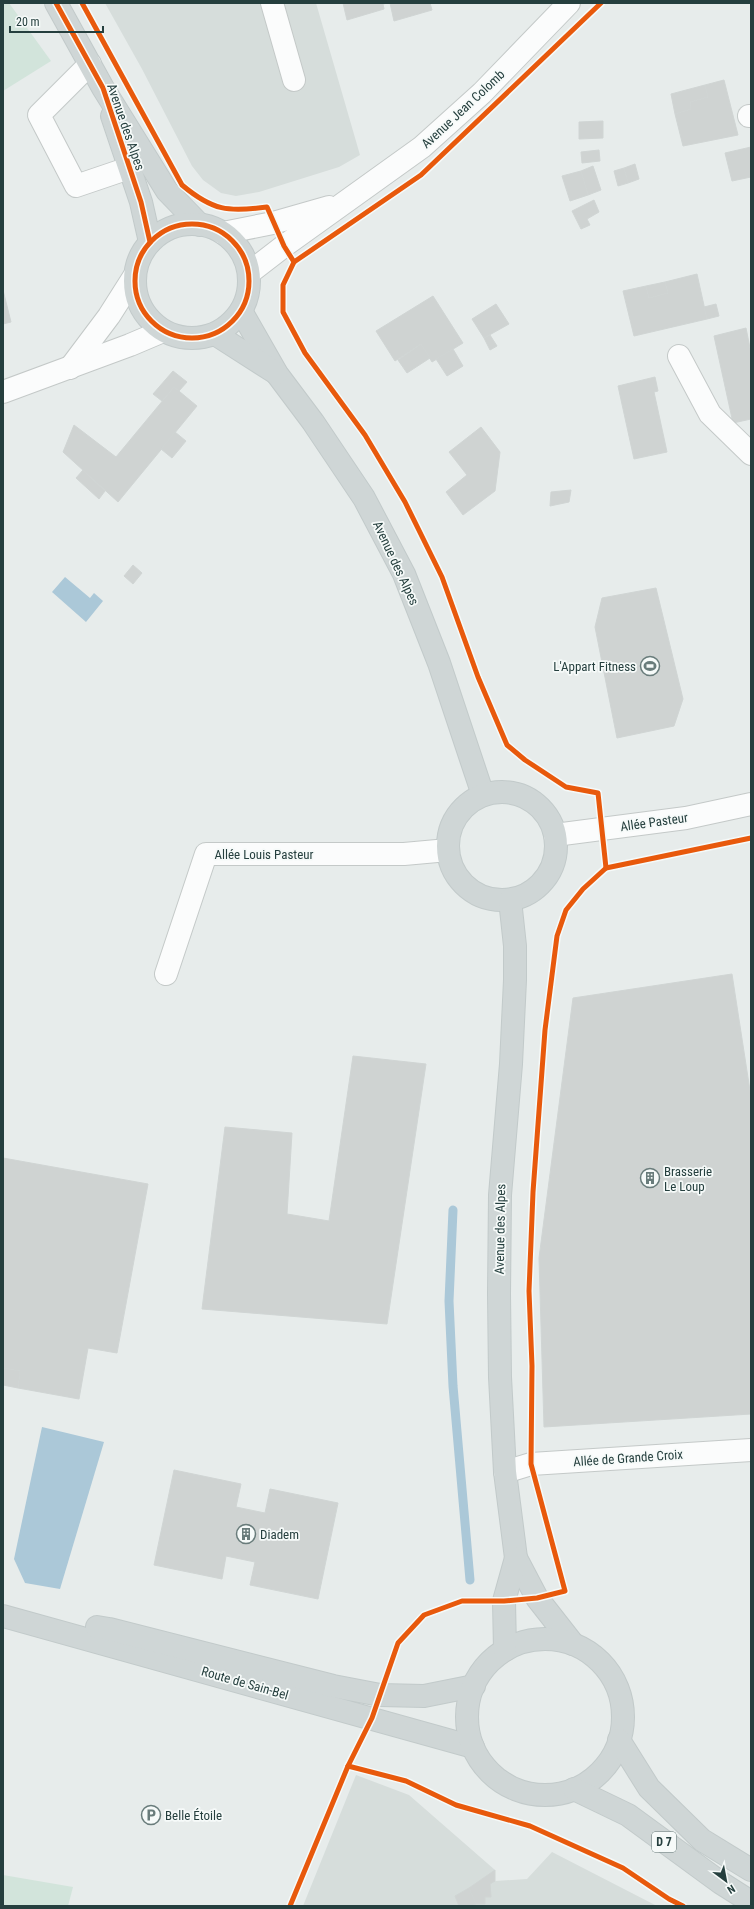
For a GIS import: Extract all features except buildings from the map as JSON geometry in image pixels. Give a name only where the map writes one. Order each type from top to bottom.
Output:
[{"type":"main road","name":"Avenue des Alpes","points":[[56,3],[103,88],[167,191],[200,225]]},
{"type":"main road","name":"Avenue des Alpes","points":[[103,88],[141,202],[150,242]]},
{"type":"main road","points":[[182,225],[200,225],[223,233],[236,244],[244,258],[249,273],[248,293],[241,311],[229,324],[215,334],[191,338],[180,337],[163,331],[150,320],[140,307],[135,291],[135,275],[140,257],[150,242],[165,230],[182,225]]},
{"type":"main road","name":"Avenue des Alpes","points":[[241,311],[277,374],[313,422],[364,498],[404,574],[439,663],[483,796]]},
{"type":"main road","name":"Avenue des Alpes","points":[[215,334],[277,374]]},
{"type":"main road","points":[[501,792],[520,795],[536,804],[549,818],[555,835],[556,853],[551,870],[541,884],[527,894],[510,900],[496,900],[481,896],[468,889],[454,871],[448,850],[449,836],[453,823],[460,811],[471,802],[483,796],[501,792]]},
{"type":"main road","name":"Avenue des Alpes","points":[[510,900],[515,946],[515,980],[511,1064],[500,1195],[498,1294],[500,1377],[505,1472],[516,1558],[537,1598],[573,1644]]},
{"type":"main road","name":"Avenue des Alpes","points":[[505,1650],[504,1601],[516,1558]]},
{"type":"main road","name":"Route de Sain-Bel","points":[[10,1617],[109,1629],[333,1686],[380,1695],[424,1696],[474,1686]]},
{"type":"main road","name":"Route de Sain-Bel","points":[[10,1617],[473,1747]]},
{"type":"main road","points":[[546,1639],[573,1644],[590,1653],[605,1667],[615,1683],[621,1701],[623,1721],[619,1740],[612,1756],[602,1770],[589,1781],[574,1789],[552,1794],[532,1794],[513,1788],[496,1778],[487,1769],[473,1747],[468,1732],[467,1716],[469,1700],[474,1686],[482,1672],[492,1660],[505,1650],[517,1644],[531,1640],[546,1639]]},
{"type":"main road","name":"D 7","points":[[619,1740],[649,1788],[702,1840],[751,1870]]},
{"type":"main road","name":"D 7","points":[[574,1789],[628,1815],[721,1883],[751,1902]]},
{"type":"street","points":[[272,3],[294,80]]},
{"type":"street","name":"Avenue Jean Colomb","points":[[249,273],[422,147],[482,93],[569,3]]},
{"type":"street","points":[[90,64],[39,115],[76,186],[129,168]]},
{"type":"street","name":"Avenue Jean Colomb","points":[[223,233],[273,223],[346,202]]},
{"type":"street","points":[[70,368],[109,316],[135,275]]},
{"type":"street","points":[[3,392],[70,368],[163,331]]},
{"type":"street","points":[[679,356],[710,414],[751,454]]},
{"type":"street","name":"Allée Pasteur","points":[[555,835],[686,818],[751,804]]},
{"type":"street","name":"Allée Louis Pasteur","points":[[166,974],[206,854],[404,854],[448,850]]},
{"type":"street","name":"Allée de Grande Croix","points":[[505,1472],[531,1464],[751,1450]]},
{"type":"shaded area","points":[[3,3],[9,3],[51,61],[3,91]]},
{"type":"shaded area","points":[[105,3],[316,3],[360,155],[339,167],[259,192],[236,196],[221,193],[203,180],[192,166],[142,69]]},
{"type":"shaded area","points":[[356,1775],[409,1795],[495,1870],[495,1881],[527,1879],[552,1852],[657,1906],[303,1906]]},
{"type":"shaded area","points":[[3,1875],[73,1887],[68,1906],[3,1906]]},
{"type":"water","points":[[65,577],[90,598],[94,593],[103,601],[86,622],[52,592]]},
{"type":"water","points":[[42,1427],[104,1442],[60,1589],[25,1583],[14,1559]]},
{"type":"waterway","points":[[453,1210],[449,1301],[453,1386],[470,1580]]},
{"type":"cycle path","points":[[56,3],[103,88],[141,202],[150,242]]},
{"type":"cycle path","points":[[82,3],[182,185],[203,200],[222,208],[253,209],[267,207],[284,246],[294,262],[283,285],[283,312],[305,353],[365,435],[405,502],[442,577],[478,677],[507,745],[525,760],[566,787],[598,793],[606,868],[583,889],[566,910],[557,936],[545,1030],[533,1192],[529,1291],[532,1366],[531,1464],[565,1591],[537,1598],[504,1601],[462,1601],[424,1615],[398,1643],[372,1718],[348,1766],[290,1906]]},
{"type":"cycle path","points":[[294,262],[421,175],[601,3]]},
{"type":"cycle path","points":[[192,224],[214,228],[232,241],[245,259],[249,281],[245,303],[232,321],[214,334],[192,338],[170,334],[152,321],[139,303],[135,281],[139,259],[152,241],[170,228],[192,224]]},
{"type":"cycle path","points":[[606,868],[751,838]]},
{"type":"cycle path","points":[[348,1766],[406,1781],[456,1805],[530,1826],[623,1868],[669,1899],[683,1906]]},
{"type":"place","name":"L'Appart Fitness","points":[[650,666]]},
{"type":"place","name":"Brasserie Le Loup","points":[[650,1178]]},
{"type":"place","name":"Diadem","points":[[246,1534]]},
{"type":"place","name":"Belle Étoile","points":[[151,1815]]}]
